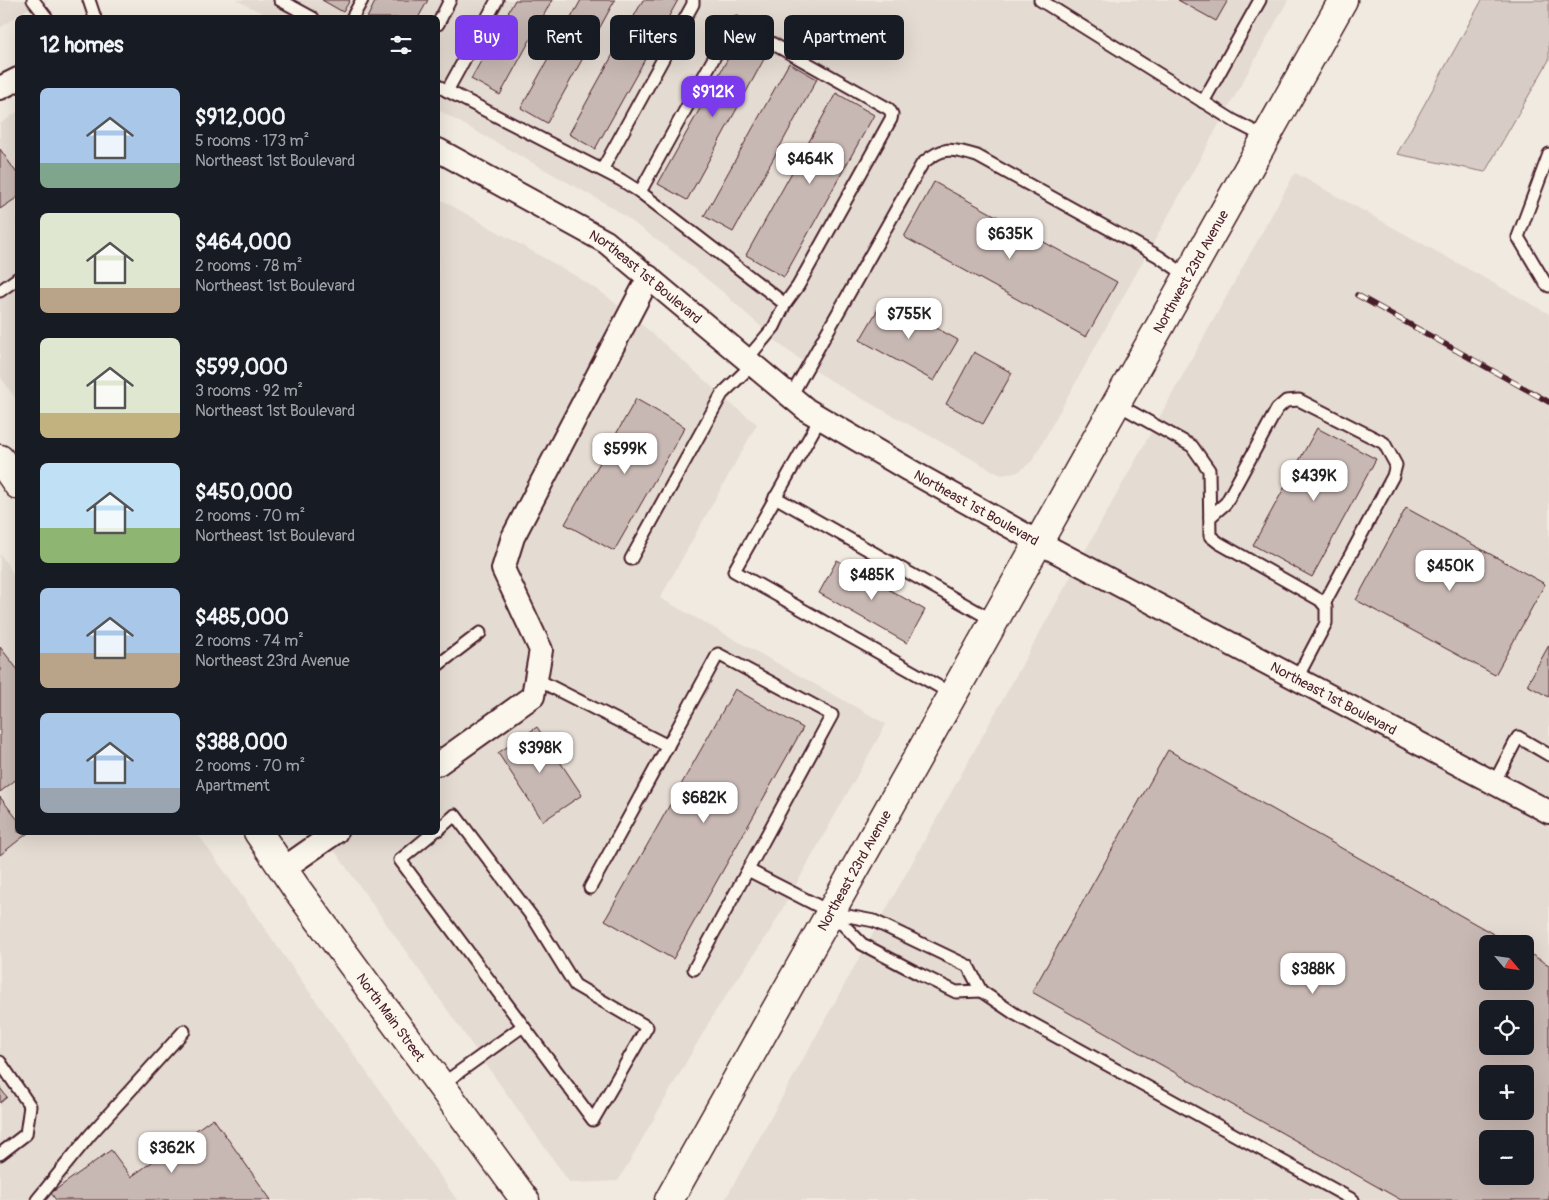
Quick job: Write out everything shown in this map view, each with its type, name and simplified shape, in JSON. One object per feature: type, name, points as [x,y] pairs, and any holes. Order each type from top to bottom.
[{"type":"main road","name":"Northwest 23rd Avenue","points":[[1040,543],[1187,276],[1344,0]]},
{"type":"main road","points":[[0,459],[15,480]]},
{"type":"main road","name":"Northeast 23rd Avenue","points":[[669,1200],[832,913],[952,694],[1040,543]]},
{"type":"main road","name":"North Main Street","points":[[260,835],[282,869],[525,1200]]},
{"type":"street","points":[[0,88],[15,80]]},
{"type":"street","name":"Northeast 1st Boulevard","points":[[440,151],[606,242],[808,410],[821,418],[909,470],[1040,543],[1549,812]]},
{"type":"street","points":[[440,763],[533,696],[541,650],[503,569],[513,538],[649,277]]},
{"type":"street","points":[[282,869],[332,835]]},
{"type":"lane","points":[[33,0],[45,15]]},
{"type":"lane","points":[[89,0],[94,15]]},
{"type":"lane","points":[[280,0],[298,4],[310,15]]},
{"type":"lane","points":[[354,15],[362,0]]},
{"type":"lane","points":[[440,20],[450,0]]},
{"type":"lane","points":[[497,0],[442,89],[602,170],[640,192],[785,304]]},
{"type":"lane","points":[[602,170],[693,4],[693,0]]},
{"type":"lane","points":[[1040,0],[1203,102],[1266,137]]},
{"type":"lane","points":[[1203,102],[1260,0]]},
{"type":"lane","points":[[631,559],[722,394],[750,361],[774,327],[785,304],[798,286],[891,119],[892,114],[890,110],[736,23],[732,25],[640,192]]},
{"type":"lane","points":[[791,396],[922,164],[932,154],[942,150],[959,150],[977,156],[1158,256],[1187,276]]},
{"type":"lane","points":[[1549,154],[1518,236],[1549,286]]},
{"type":"lane","points":[[0,291],[15,280]]},
{"type":"lane","points":[[1210,517],[1226,503],[1277,409],[1286,401],[1299,400],[1384,443],[1396,465],[1393,476],[1324,604]]},
{"type":"lane","points":[[1117,404],[1192,446],[1201,457],[1209,470],[1210,536],[1219,543],[1320,600],[1326,607],[1326,623],[1297,678]]},
{"type":"lane","points":[[821,418],[734,571],[952,694]]},
{"type":"lane","points":[[776,498],[994,621]]},
{"type":"lane","points":[[440,662],[480,632]]},
{"type":"lane","points":[[590,888],[718,654],[832,715],[694,969]]},
{"type":"lane","points":[[536,679],[668,746]]},
{"type":"lane","points":[[1494,783],[1518,737],[1549,755]]},
{"type":"lane","points":[[430,835],[400,860],[593,1120],[647,1027],[575,985],[536,922],[455,815],[440,828]]},
{"type":"lane","points":[[748,870],[832,913],[874,921],[968,966],[981,991],[1015,1014],[1354,1200]]},
{"type":"lane","points":[[832,913],[862,944],[919,974],[956,992],[981,991]]},
{"type":"lane","points":[[441,1085],[523,1026]]},
{"type":"lane","points":[[37,1200],[90,1134],[184,1030]]},
{"type":"lane","points":[[0,1062],[30,1106],[26,1134],[0,1154]]},
{"type":"shaded area","points":[[0,0],[49,0],[15,15],[15,17],[0,28]]},
{"type":"shaded area","points":[[236,0],[1288,0],[1032,461],[1018,472],[1001,475],[819,373],[783,347],[724,293],[675,253],[612,207],[440,111],[440,15],[267,15]]},
{"type":"shaded area","points":[[1482,0],[1549,0],[1549,60],[1485,172],[1397,154]]},
{"type":"shaded area","points":[[15,113],[15,398],[0,376],[0,124]]},
{"type":"shaded area","points":[[1295,173],[1549,314],[1549,1200],[725,1200]]},
{"type":"shaded area","points":[[440,199],[574,275],[605,295],[646,328],[731,404],[757,424],[660,598],[886,724],[770,931],[715,1012],[618,1181],[570,1183],[323,835],[440,835]]},
{"type":"shaded area","points":[[0,554],[15,576],[15,835],[198,835],[457,1200],[0,1200]]},
{"type":"building","points":[[322,0],[350,0],[343,12]]},
{"type":"building","points":[[376,0],[428,0],[420,15],[368,15]]},
{"type":"building","points":[[515,0],[552,0],[544,15],[528,15],[528,44],[500,95],[471,79],[482,60],[518,60],[518,15],[507,15]]},
{"type":"building","points":[[581,0],[615,0],[600,27],[600,15],[573,15]]},
{"type":"building","points":[[643,0],[678,0],[670,15],[635,15]]},
{"type":"building","points":[[1178,0],[1228,0],[1216,21]]},
{"type":"building","points":[[548,60],[582,60],[547,123],[521,108]]},
{"type":"building","points":[[610,60],[645,60],[595,149],[569,134]]},
{"type":"building","points":[[727,60],[764,60],[687,200],[658,184]]},
{"type":"building","points":[[789,63],[817,79],[733,232],[704,216]]},
{"type":"building","points":[[836,93],[874,115],[784,277],[746,255]]},
{"type":"building","points":[[0,149],[15,171],[15,199],[0,209]]},
{"type":"building","points":[[934,182],[1117,282],[1086,337],[904,237]]},
{"type":"building","points":[[884,299],[958,340],[934,381],[860,340]]},
{"type":"building","points":[[974,352],[1012,373],[983,424],[946,404]]},
{"type":"building","points":[[636,399],[685,427],[614,551],[565,524]]},
{"type":"building","points":[[1317,428],[1376,459],[1312,577],[1253,545]]},
{"type":"building","points":[[1406,508],[1545,584],[1495,675],[1356,600]]},
{"type":"building","points":[[837,560],[925,610],[907,643],[819,593]]},
{"type":"building","points":[[1549,645],[1549,697],[1527,685]]},
{"type":"building","points":[[0,647],[15,666],[15,780],[0,792]]},
{"type":"building","points":[[735,689],[803,728],[673,959],[605,920]]},
{"type":"building","points":[[537,727],[582,795],[543,821],[498,753]]},
{"type":"building","points":[[1168,750],[1495,935],[1479,935],[1479,990],[1534,990],[1534,956],[1549,965],[1549,1200],[1401,1200],[1032,992]]},
{"type":"building","points":[[0,797],[15,816],[15,835],[25,835],[0,855]]},
{"type":"building","points":[[0,1088],[7,1097],[0,1103]]},
{"type":"building","points":[[213,1118],[271,1200],[56,1200],[51,1193],[111,1150],[131,1177]]},
{"type":"railway","points":[[1357,295],[1549,402]]}]
